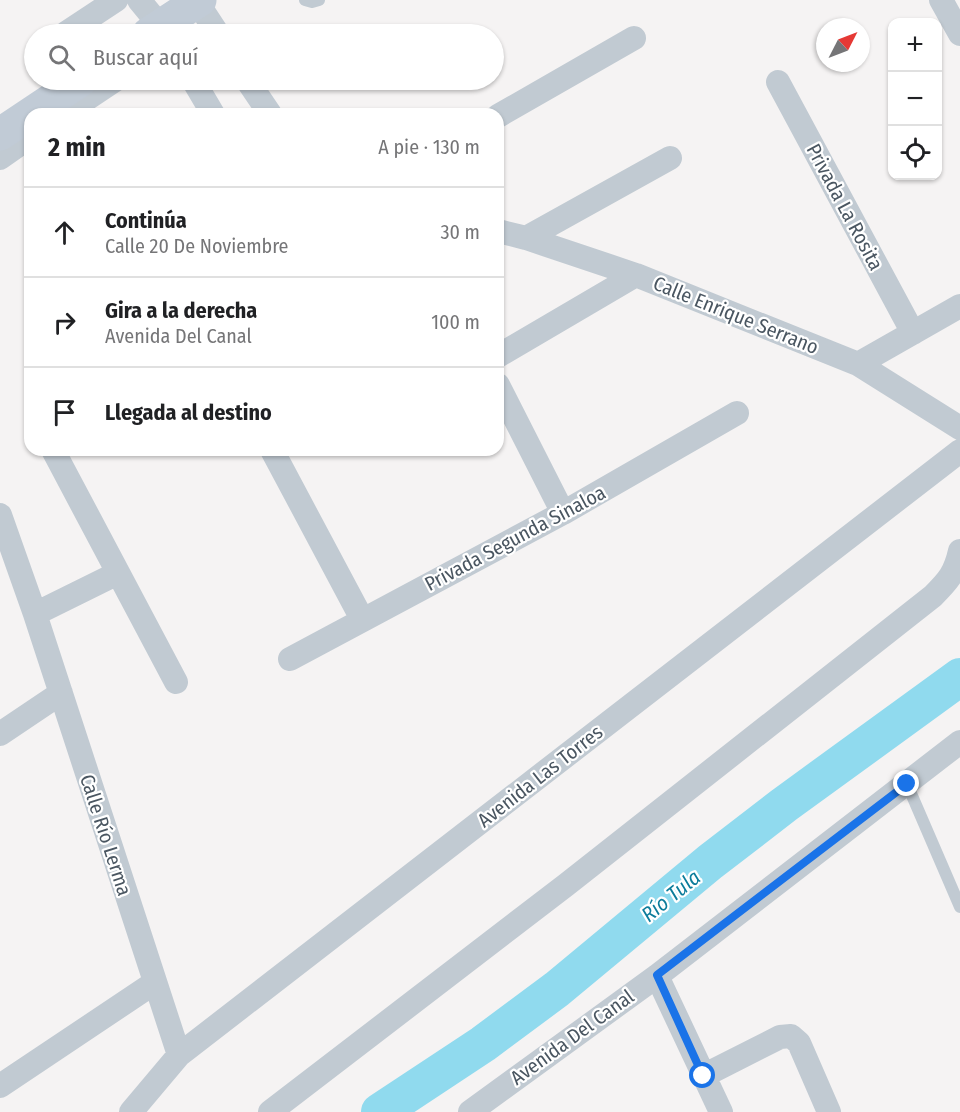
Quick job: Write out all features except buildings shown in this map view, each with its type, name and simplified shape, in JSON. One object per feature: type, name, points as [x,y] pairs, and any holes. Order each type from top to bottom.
[{"type":"street","points":[[80,24],[116,0]]},
{"type":"street","points":[[139,0],[154,24]]},
{"type":"street","points":[[941,0],[960,34]]},
{"type":"street","points":[[169,24],[199,1],[212,24]]},
{"type":"street","points":[[504,113],[634,38]]},
{"type":"street","name":"Privada La Rosita","points":[[778,82],[913,333]]},
{"type":"street","points":[[39,108],[66,90]]},
{"type":"street","points":[[73,108],[100,90]]},
{"type":"street","points":[[199,90],[209,108]]},
{"type":"street","points":[[254,90],[266,108]]},
{"type":"street","points":[[0,158],[11,127],[24,118]]},
{"type":"street","points":[[526,238],[670,158]]},
{"type":"street","name":"Calle Enrique Serrano","points":[[504,232],[636,275],[858,364],[960,428]]},
{"type":"street","points":[[504,352],[636,275]]},
{"type":"street","points":[[858,364],[960,306]]},
{"type":"street","points":[[504,397],[563,513]]},
{"type":"street","name":"Privada Segunda Sinaloa","points":[[290,658],[563,513],[737,413]]},
{"type":"street","name":"Avenida Las Torres","points":[[131,1112],[179,1055],[960,451]]},
{"type":"street","points":[[56,456],[176,682]]},
{"type":"street","points":[[275,456],[363,619]]},
{"type":"street","points":[[0,515],[7,558],[35,614],[118,573]]},
{"type":"street","points":[[270,1112],[566,885],[933,596],[947,583],[958,563]]},
{"type":"street","name":"Calle Río Lerma","points":[[35,614],[179,1055]]},
{"type":"street","points":[[0,734],[60,693]]},
{"type":"street","name":"Avenida Del Canal","points":[[470,1112],[657,975],[960,742]]},
{"type":"street","points":[[657,975],[721,1112]]},
{"type":"street","points":[[0,1086],[154,983]]},
{"type":"street","points":[[703,1076],[780,1037],[791,1036],[799,1043],[829,1112]]},
{"type":"lane","points":[[305,0],[312,2],[319,0]]},
{"type":"lane","points":[[907,784],[960,907]]},
{"type":"waterway","name":"Río Tula","points":[[380,1112],[483,1044],[557,989],[710,862],[784,805],[960,677]]},
{"type":"route","points":[[703,1076],[657,975],[907,784]]}]
